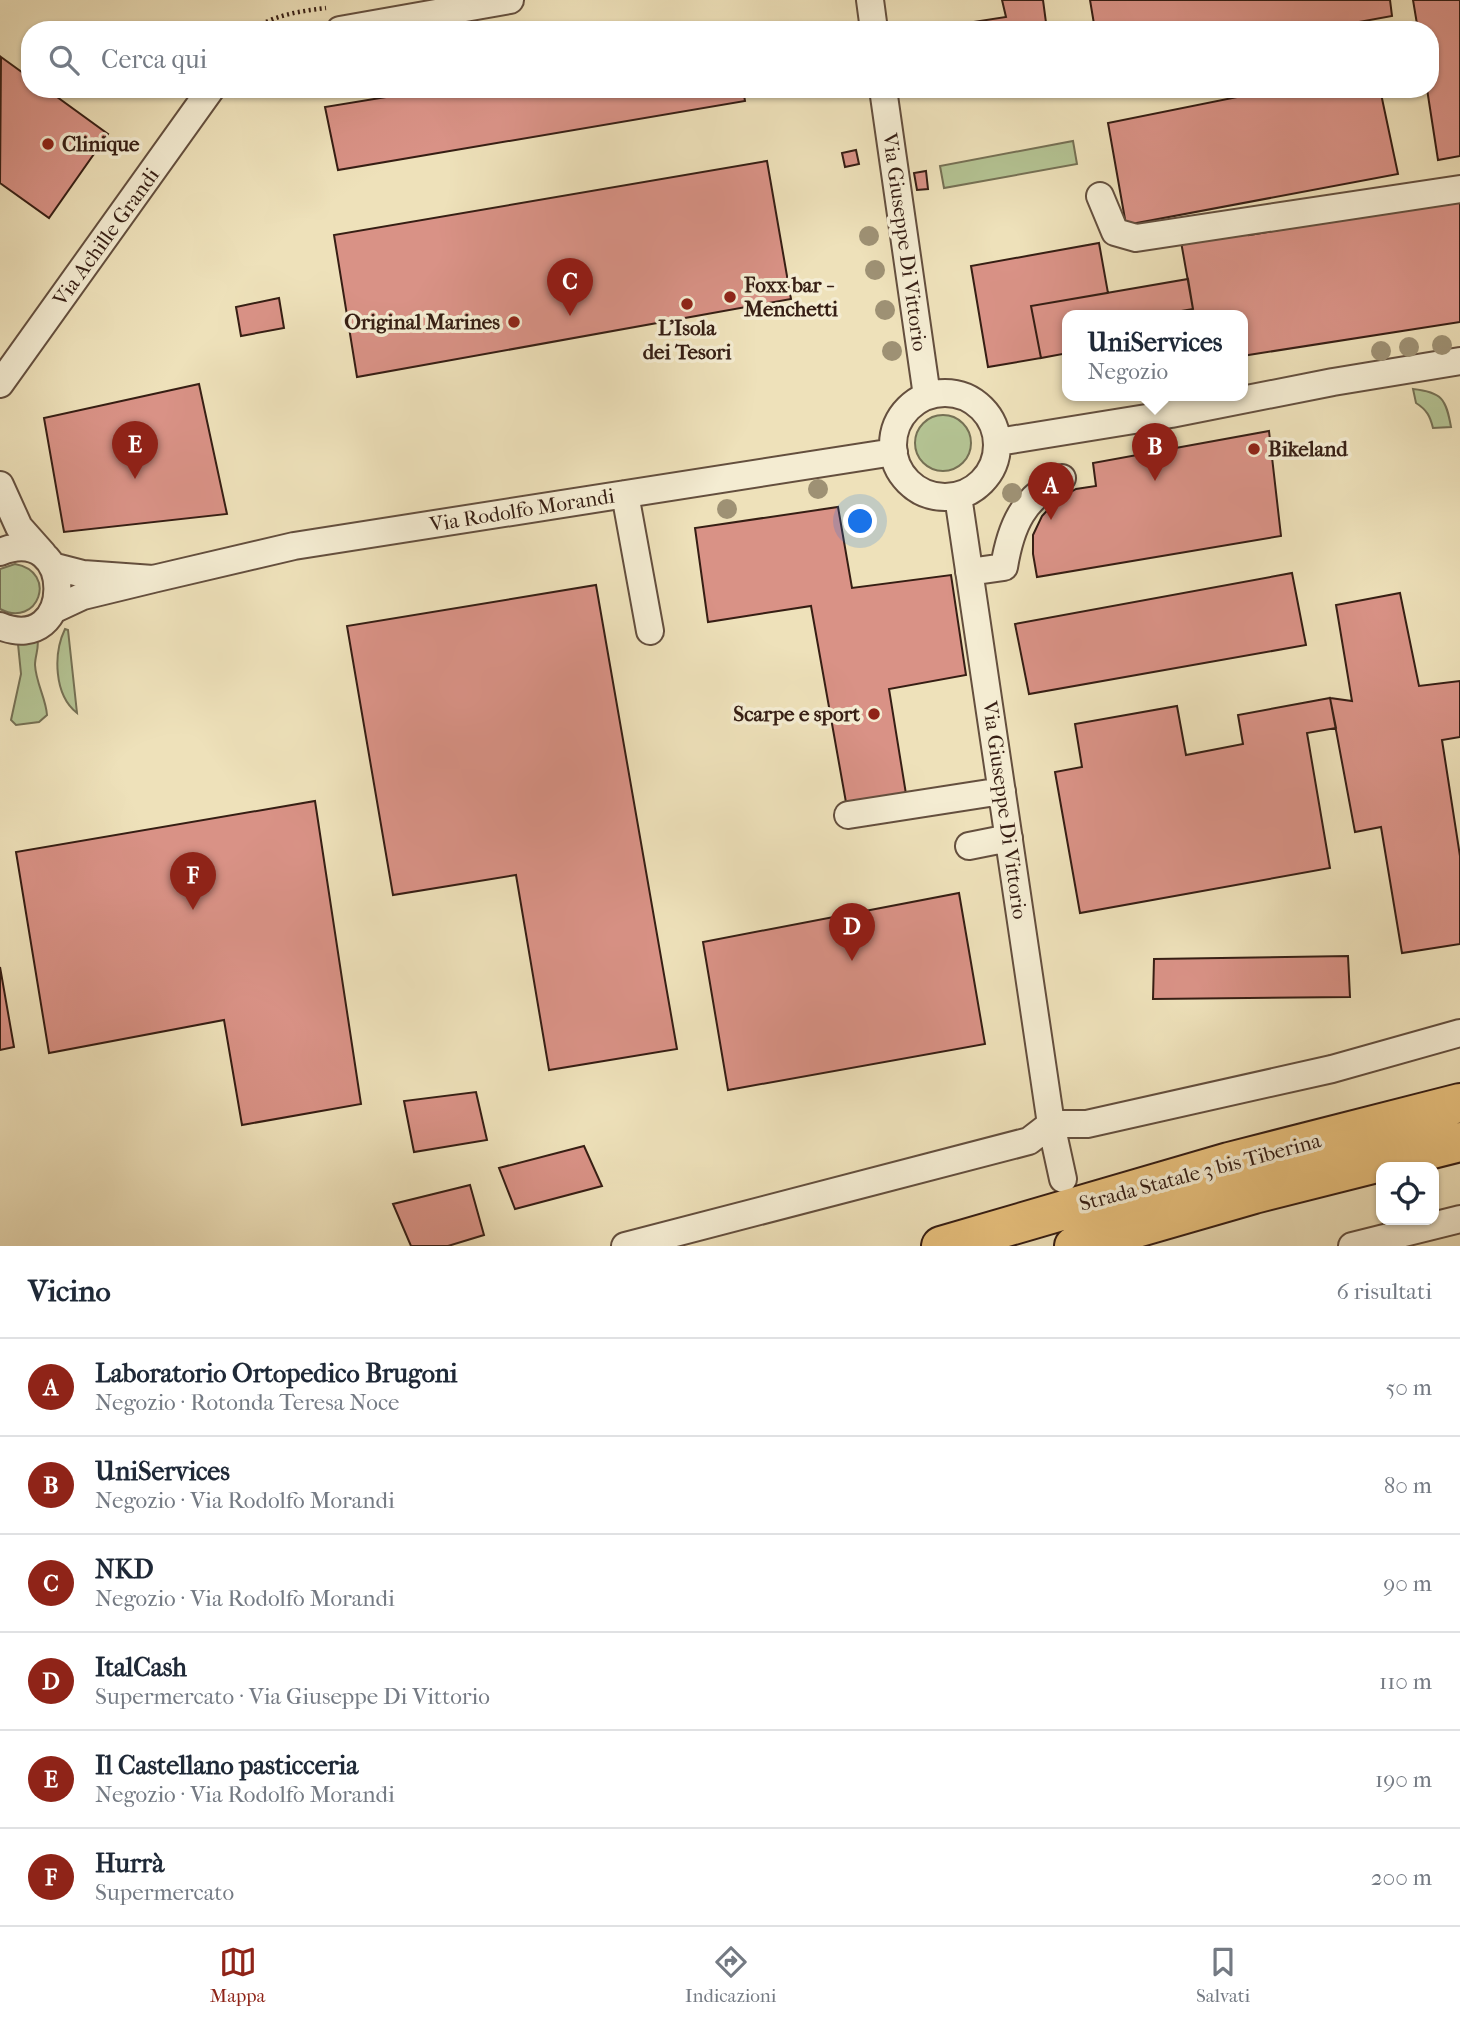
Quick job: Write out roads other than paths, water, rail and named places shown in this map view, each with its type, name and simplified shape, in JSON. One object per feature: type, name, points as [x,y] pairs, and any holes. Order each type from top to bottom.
[{"type":"highway","name":"Strada Statale 3 bis Tiberina","points":[[941,1246],[1228,1162],[1460,1104]]},
{"type":"highway","name":"Strada Statale 3 bis Tiberina","points":[[1074,1246],[1254,1194],[1460,1142]]},
{"type":"highway","points":[[1415,1154],[1460,1149]]},
{"type":"street","points":[[335,18],[510,0]]},
{"type":"street","points":[[870,0],[873,21]]},
{"type":"street","name":"Via Achille Grandi","points":[[0,384],[205,98]]},
{"type":"street","name":"Via Giuseppe Di Vittorio","points":[[884,98],[927,396]]},
{"type":"street","points":[[1100,196],[1115,232],[1136,238],[1460,189]]},
{"type":"street","points":[[1248,399],[1460,361]]},
{"type":"street","points":[[944,392],[960,394],[987,413],[995,428],[998,442],[996,458],[981,484],[958,496],[923,493],[909,483],[899,469],[894,452],[896,428],[903,414],[914,403],[927,396],[944,392]]},
{"type":"street","points":[[998,442],[1237,401]]},
{"type":"street","name":"Via Rodolfo Morandi","points":[[0,626],[13,630],[33,627],[43,622],[53,610],[83,596],[294,546],[894,452]]},
{"type":"street","points":[[969,572],[1004,567],[1017,520],[1029,501],[1043,488],[1062,478]]},
{"type":"street","points":[[0,485],[19,527],[49,562],[59,585],[59,596],[53,610]]},
{"type":"street","points":[[625,494],[650,631]]},
{"type":"street","name":"Via Giuseppe Di Vittorio","points":[[958,496],[1051,1124],[1063,1178]]},
{"type":"street","name":"Via Rodolfo Morandi","points":[[0,552],[20,547],[38,553],[49,562],[83,574],[153,579]]},
{"type":"street","points":[[848,815],[1002,791]]},
{"type":"street","points":[[969,846],[1009,838]]},
{"type":"street","points":[[625,1246],[1029,1141],[1051,1124],[1087,1124],[1332,1069],[1460,1033]]},
{"type":"street","points":[[1352,1246],[1460,1219]]},
{"type":"place","name":"Clinique","points":[[48,144]]},
{"type":"place","name":"Foxx bar - Menchetti","points":[[730,297]]},
{"type":"place","name":"L'Isola dei Tesori","points":[[687,304]]},
{"type":"place","name":"NKD","points":[[570,316]]},
{"type":"place","name":"Original Marines","points":[[514,322]]},
{"type":"place","name":"Bikeland","points":[[1254,449]]},
{"type":"place","name":"Il Castellano pasticceria","points":[[135,479]]},
{"type":"place","name":"UniServices","points":[[1155,481]]},
{"type":"place","name":"Laboratorio Ortopedico Brugoni","points":[[1051,520]]},
{"type":"place","name":"Scarpe e sport","points":[[874,714]]},
{"type":"place","name":"Hurrà","points":[[193,910]]},
{"type":"place","name":"ItalCash","points":[[852,961]]}]
